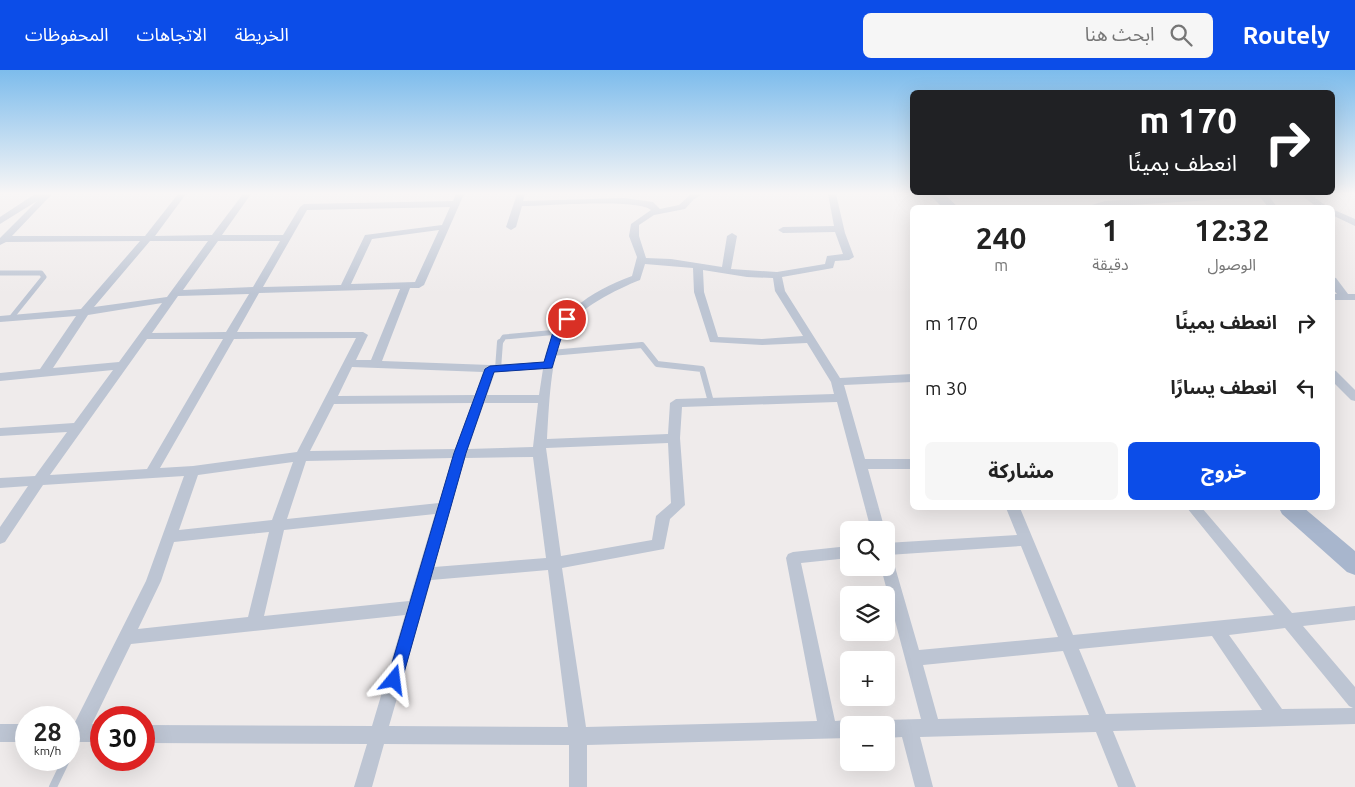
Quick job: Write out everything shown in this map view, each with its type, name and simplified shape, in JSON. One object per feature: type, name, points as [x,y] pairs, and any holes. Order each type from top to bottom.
[{"type":"main road","points":[[1292,510],[1355,565]]},
{"type":"street","points":[[2,241],[15,227]]},
{"type":"street","points":[[45,371],[84,312],[156,227]]},
{"type":"street","points":[[2,531],[224,227]]},
{"type":"street","points":[[151,473],[292,227]]},
{"type":"street","points":[[345,287],[368,237],[442,227]]},
{"type":"street","points":[[6,318],[84,312],[173,296],[256,290],[418,285],[446,227]]},
{"type":"street","points":[[578,787],[578,736],[539,448],[550,359],[558,332],[567,319],[610,288],[636,278],[642,257],[634,236],[635,227]]},
{"type":"street","points":[[640,261],[671,262],[726,271],[777,276],[830,266],[830,258],[849,257],[839,229],[783,230]]},
{"type":"street","points":[[726,271],[732,236]]},
{"type":"street","points":[[2,241],[286,238]]},
{"type":"street","points":[[698,267],[699,292],[714,340],[762,342],[811,339]]},
{"type":"street","points":[[777,276],[780,291],[837,382],[876,521]]},
{"type":"street","points":[[1335,283],[1350,297]]},
{"type":"street","points":[[375,364],[406,286]]},
{"type":"street","points":[[1335,297],[1350,297]]},
{"type":"street","points":[[144,336],[363,335],[301,456],[278,525],[254,624]]},
{"type":"street","points":[[348,364],[494,369],[550,359]]},
{"type":"street","points":[[0,376],[124,365]]},
{"type":"street","points":[[363,787],[460,453],[480,399],[494,369]]},
{"type":"street","points":[[1335,376],[1350,387],[1355,397]]},
{"type":"street","points":[[837,382],[910,378]]},
{"type":"street","points":[[1335,386],[1350,387]]},
{"type":"street","points":[[425,574],[554,563],[659,545],[663,516],[678,505],[674,438],[676,403],[842,398]]},
{"type":"street","points":[[330,400],[544,399]]},
{"type":"street","points":[[0,432],[78,427]]},
{"type":"street","points":[[0,483],[193,470],[301,456],[460,453],[674,438]]},
{"type":"street","points":[[860,464],[910,464]]},
{"type":"street","points":[[80,722],[126,637],[153,581],[193,470]]},
{"type":"street","points":[[169,537],[444,508]]},
{"type":"street","points":[[1014,510],[1127,787]]},
{"type":"street","points":[[1196,510],[1355,700]]},
{"type":"street","points":[[895,548],[1026,540]]},
{"type":"street","points":[[828,730],[793,558],[840,553]]},
{"type":"street","points":[[890,576],[932,728]]},
{"type":"street","points":[[126,637],[416,607]]},
{"type":"street","points":[[913,658],[1290,622],[1355,613]]},
{"type":"street","points":[[1216,629],[1278,718]]},
{"type":"street","points":[[895,729],[1355,716]]},
{"type":"street","points":[[909,728],[924,787]]},
{"type":"street","points":[[155,734],[578,736],[840,730]]},
{"type":"street","points":[[0,733],[15,733]]},
{"type":"lane","points":[[0,273],[33,272],[41,273],[44,276],[6,318]]},
{"type":"lane","points":[[494,369],[500,340],[504,337],[558,332]]},
{"type":"lane","points":[[550,359],[642,345],[657,364],[702,370],[711,402]]},
{"type":"lane","points":[[53,787],[61,771]]},
{"type":"route","points":[[394,680],[460,453],[490,369],[548,365],[558,332],[567,319]]}]
